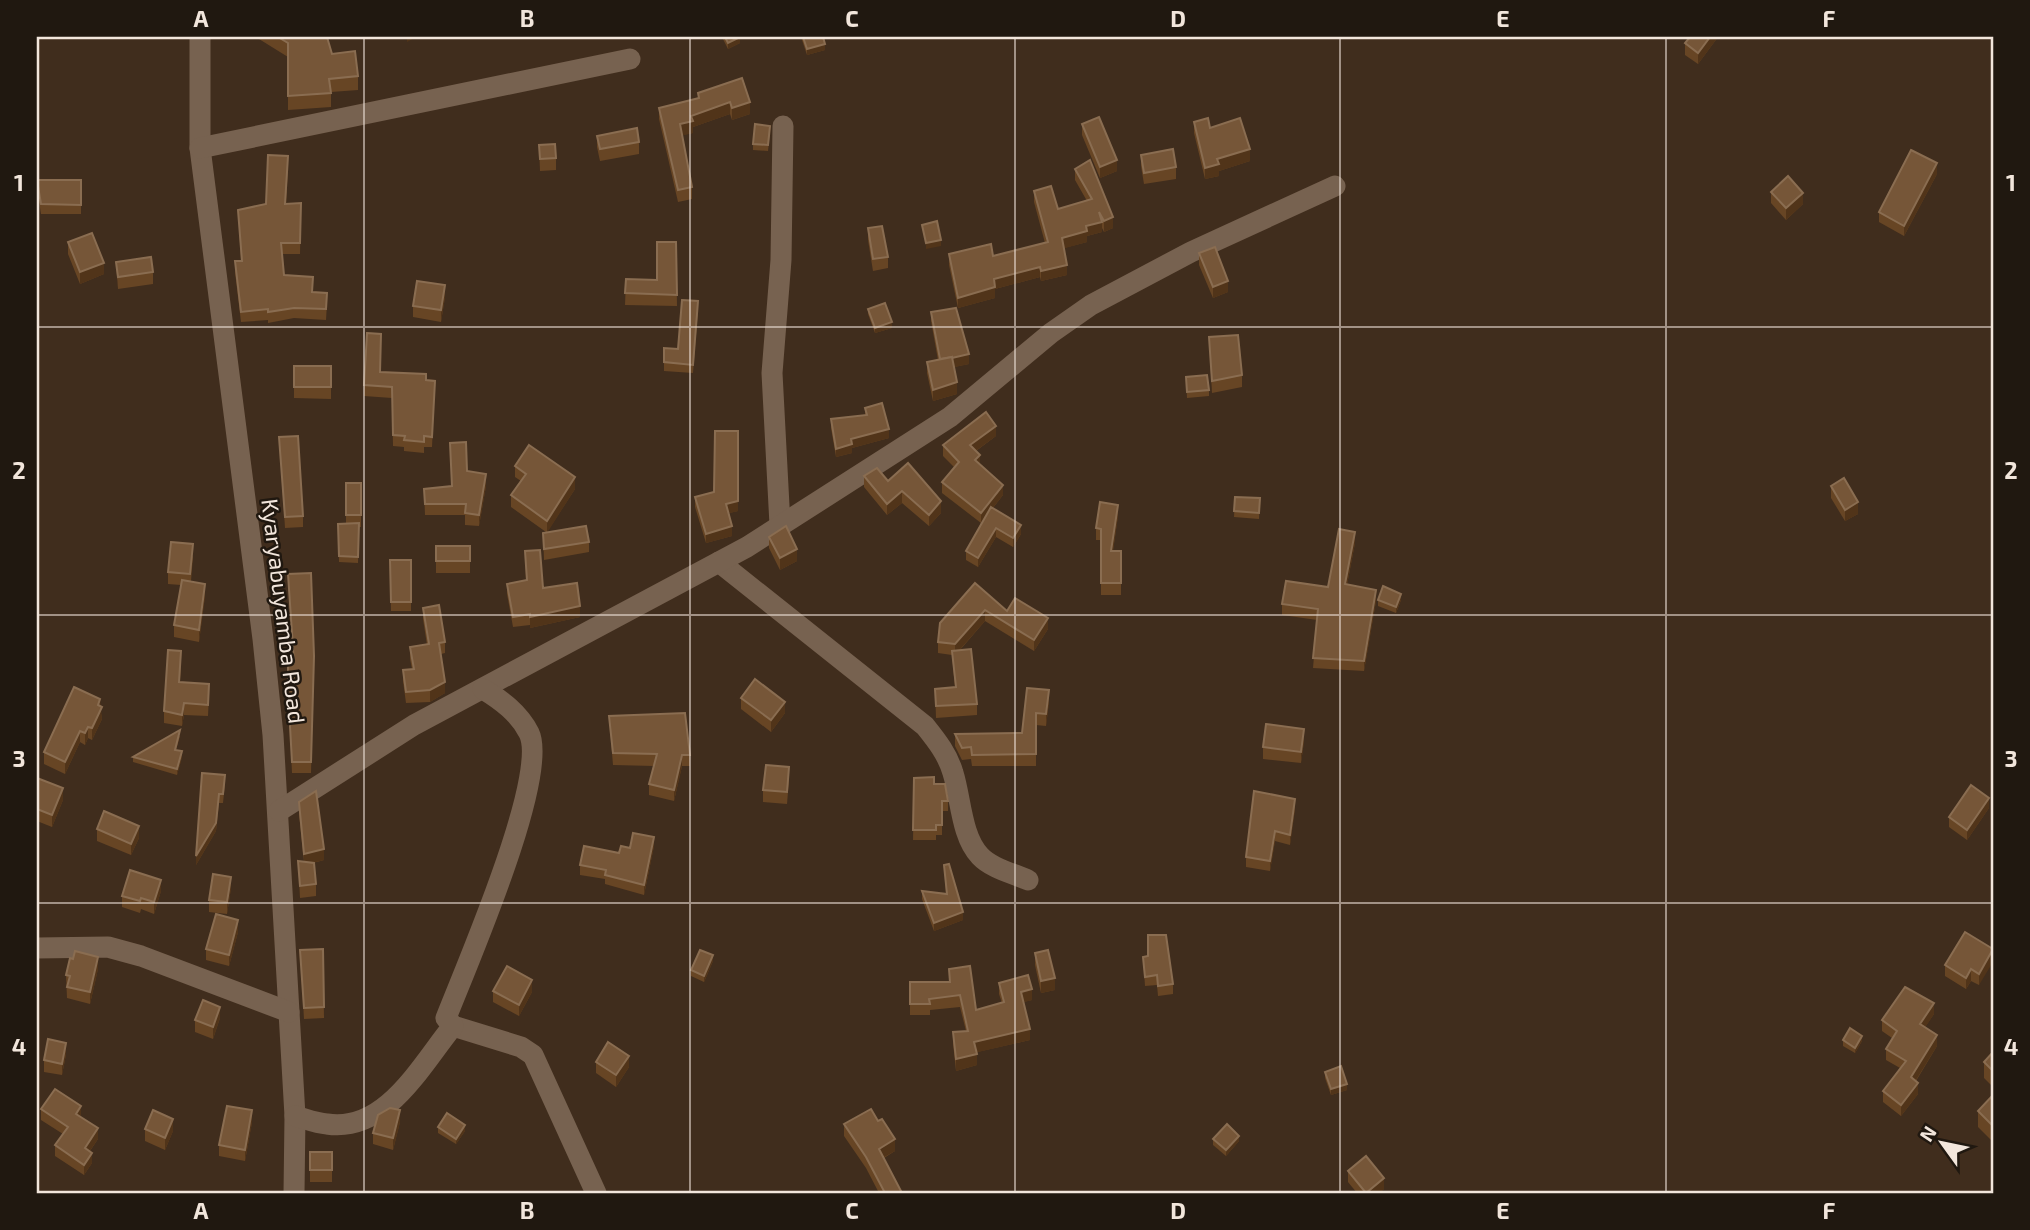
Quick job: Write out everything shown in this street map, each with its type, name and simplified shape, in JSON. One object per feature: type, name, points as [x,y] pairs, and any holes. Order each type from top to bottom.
[{"type":"street","name":"Kyaryabuyamba Road","points":[[200,37],[200,148],[264,639],[279,811],[296,1116],[294,1193]]},
{"type":"street","points":[[200,148],[631,59]]},
{"type":"street","points":[[780,525],[772,373],[781,260],[783,126]]},
{"type":"street","points":[[279,811],[414,725],[719,562],[780,525],[950,417],[1051,333],[1091,305],[1191,252],[1335,187]]},
{"type":"street","points":[[719,562],[925,726],[941,746],[952,770],[971,843],[980,856],[993,866],[1028,880]]},
{"type":"street","points":[[483,688],[508,705],[530,734],[531,773],[496,895],[446,1018],[453,1026],[521,1047],[533,1055],[596,1193]]},
{"type":"street","points":[[37,948],[108,947],[141,956],[289,1012]]},
{"type":"street","points":[[296,1116],[328,1125],[366,1120],[382,1111],[453,1026]]},
{"type":"building","points":[[278,37],[327,37],[332,54],[355,51],[358,76],[329,79],[331,93],[288,96],[288,43]]},
{"type":"building","points":[[725,37],[740,37],[728,43]]},
{"type":"building","points":[[803,37],[823,37],[825,44],[807,49]]},
{"type":"building","points":[[1690,37],[1710,37],[1698,53],[1685,43]]},
{"type":"building","points":[[742,78],[750,102],[732,108],[730,102],[691,116],[693,121],[680,124],[692,187],[678,190],[659,108],[699,98],[698,93]]},
{"type":"building","points":[[1099,117],[1117,160],[1100,167],[1082,124]]},
{"type":"building","points":[[1208,118],[1210,128],[1240,118],[1250,149],[1217,159],[1219,164],[1205,168],[1194,122]]},
{"type":"building","points":[[755,124],[770,126],[768,145],[753,144]]},
{"type":"building","points":[[637,128],[639,142],[600,149],[597,136]]},
{"type":"building","points":[[555,144],[556,158],[540,159],[539,145]]},
{"type":"building","points":[[1173,149],[1176,167],[1144,173],[1141,155]]},
{"type":"building","points":[[1911,150],[1937,163],[1904,226],[1879,212]]},
{"type":"building","points":[[268,155],[288,156],[285,204],[301,203],[300,243],[281,243],[284,275],[313,277],[312,292],[327,293],[326,309],[294,308],[241,312],[235,261],[242,261],[238,210],[266,204]]},
{"type":"building","points":[[1090,160],[1113,217],[1104,221],[1099,212],[1102,222],[1086,226],[1087,231],[1062,238],[1067,265],[1041,271],[1040,267],[994,279],[995,287],[958,298],[949,254],[991,244],[993,256],[1048,242],[1034,191],[1051,186],[1058,209],[1092,199],[1075,169]]},
{"type":"building","points":[[1788,176],[1803,193],[1786,208],[1771,192]]},
{"type":"building","points":[[37,180],[81,180],[81,205],[41,204]]},
{"type":"building","points":[[937,221],[941,240],[926,243],[922,225]]},
{"type":"building","points":[[882,226],[888,257],[873,259],[868,228]]},
{"type":"building","points":[[92,233],[104,263],[80,272],[68,242]]},
{"type":"building","points":[[657,242],[676,242],[677,295],[625,293],[626,279],[657,280]]},
{"type":"building","points":[[1215,247],[1228,281],[1213,287],[1199,253]]},
{"type":"building","points":[[151,257],[153,272],[118,277],[116,262]]},
{"type":"building","points":[[417,281],[445,285],[441,310],[413,306]]},
{"type":"building","points":[[682,300],[698,301],[693,365],[664,362],[664,348],[678,349]]},
{"type":"building","points":[[885,303],[892,322],[875,328],[868,309]]},
{"type":"building","points":[[956,308],[969,354],[940,359],[931,312]]},
{"type":"building","points":[[367,333],[381,334],[380,372],[426,374],[426,380],[435,381],[432,437],[424,436],[424,442],[404,440],[405,436],[393,435],[392,387],[364,385]]},
{"type":"building","points":[[1238,335],[1242,375],[1212,381],[1209,337]]},
{"type":"building","points":[[952,357],[957,382],[933,390],[927,362]]},
{"type":"building","points":[[294,366],[331,366],[331,387],[294,387]]},
{"type":"building","points":[[1207,375],[1209,390],[1187,392],[1186,377]]},
{"type":"building","points":[[882,403],[889,429],[851,439],[852,444],[836,449],[831,419],[867,415],[865,408]]},
{"type":"building","points":[[986,412],[996,426],[970,445],[980,455],[975,460],[1003,485],[981,513],[942,482],[959,462],[943,445]]},
{"type":"building","points":[[715,431],[738,431],[738,501],[726,504],[732,526],[706,534],[695,497],[714,492]]},
{"type":"building","points":[[298,436],[303,516],[285,517],[279,437]]},
{"type":"building","points":[[466,442],[467,471],[486,474],[479,515],[465,513],[466,504],[425,504],[424,489],[452,486],[450,443]]},
{"type":"building","points":[[529,445],[575,477],[547,521],[511,495],[526,474],[515,466]]},
{"type":"building","points":[[908,463],[941,501],[929,515],[902,491],[887,504],[864,476],[877,468],[888,481]]},
{"type":"building","points":[[1844,478],[1858,502],[1845,510],[1831,486]]},
{"type":"building","points":[[346,483],[361,483],[361,515],[346,515]]},
{"type":"building","points":[[1235,497],[1260,498],[1259,513],[1234,511]]},
{"type":"building","points":[[1100,502],[1118,505],[1111,551],[1121,551],[1121,583],[1101,583],[1101,529],[1096,528]]},
{"type":"building","points":[[991,507],[1021,525],[1013,538],[996,528],[978,558],[966,551]]},
{"type":"building","points":[[359,523],[358,557],[339,556],[338,524]]},
{"type":"building","points":[[586,526],[589,542],[544,549],[543,533]]},
{"type":"building","points":[[786,526],[797,549],[780,558],[769,537]]},
{"type":"building","points":[[1339,529],[1355,532],[1345,584],[1376,590],[1364,661],[1313,658],[1318,609],[1282,604],[1286,581],[1328,587]]},
{"type":"building","points":[[171,542],[193,544],[190,574],[168,572]]},
{"type":"building","points":[[436,546],[470,546],[470,561],[436,561]]},
{"type":"building","points":[[540,550],[543,588],[577,583],[580,606],[530,617],[530,614],[513,617],[507,584],[527,580],[525,551]]},
{"type":"building","points":[[390,560],[411,560],[411,602],[391,602]]},
{"type":"building","points":[[311,573],[314,656],[311,762],[292,762],[288,663],[294,663],[288,574]]},
{"type":"building","points":[[182,580],[205,584],[199,630],[174,625]]},
{"type":"building","points":[[975,583],[1007,611],[1015,598],[1048,618],[1034,640],[985,610],[955,644],[938,642],[940,623]]},
{"type":"building","points":[[1383,586],[1401,594],[1396,607],[1378,600]]},
{"type":"building","points":[[439,605],[445,642],[439,643],[445,682],[430,690],[406,692],[403,670],[414,669],[410,647],[429,644],[423,608]]},
{"type":"building","points":[[971,649],[977,704],[936,706],[935,689],[956,687],[952,651]]},
{"type":"building","points":[[168,650],[181,651],[179,682],[209,684],[208,705],[184,703],[182,715],[164,711]]},
{"type":"building","points":[[755,679],[785,702],[771,720],[741,698]]},
{"type":"building","points":[[74,687],[100,699],[98,705],[102,707],[92,728],[88,727],[85,733],[80,731],[65,762],[44,752]]},
{"type":"building","points":[[1027,688],[1049,690],[1046,714],[1036,713],[1036,754],[972,755],[971,747],[962,748],[955,734],[1022,733]]},
{"type":"building","points":[[685,713],[690,755],[682,755],[674,790],[649,784],[657,754],[613,753],[609,716]]},
{"type":"building","points":[[1266,724],[1304,729],[1301,752],[1263,747]]},
{"type":"building","points":[[180,730],[175,750],[182,751],[177,769],[133,757]]},
{"type":"building","points":[[766,765],[789,767],[787,792],[763,790]]},
{"type":"building","points":[[202,773],[225,775],[223,794],[219,794],[216,823],[196,856]]},
{"type":"building","points":[[934,777],[934,784],[945,784],[948,801],[942,801],[942,825],[936,825],[936,830],[913,830],[914,778]]},
{"type":"building","points":[[37,778],[63,788],[52,815],[37,809]]},
{"type":"building","points":[[1971,785],[1989,798],[1967,830],[1949,817]]},
{"type":"building","points":[[316,791],[324,849],[304,854],[299,802]]},
{"type":"building","points":[[1254,791],[1295,799],[1290,835],[1275,831],[1270,861],[1246,857]]},
{"type":"building","points":[[104,811],[139,826],[131,844],[97,829]]},
{"type":"building","points":[[633,833],[654,837],[644,885],[605,875],[606,870],[580,865],[584,846],[619,853],[621,846],[630,848]]},
{"type":"building","points":[[298,861],[314,863],[316,884],[300,886]]},
{"type":"building","points":[[949,864],[963,912],[934,923],[922,891],[947,894],[944,865]]},
{"type":"building","points":[[130,870],[161,880],[154,902],[122,896]]},
{"type":"building","points":[[213,874],[231,877],[227,902],[209,900]]},
{"type":"building","points":[[216,914],[238,920],[229,955],[206,949]]},
{"type":"building","points":[[1965,932],[1993,949],[1979,974],[1971,969],[1966,978],[1945,965]]},
{"type":"building","points":[[1148,935],[1166,935],[1173,984],[1158,986],[1157,975],[1145,977],[1143,957],[1148,956]]},
{"type":"building","points":[[323,949],[324,1007],[304,1008],[300,950]]},
{"type":"building","points":[[700,950],[713,955],[704,976],[691,970]]},
{"type":"building","points":[[1048,950],[1055,978],[1041,981],[1035,953]]},
{"type":"building","points":[[75,951],[98,957],[90,992],[67,987],[70,976],[66,975],[70,958],[73,959]]},
{"type":"building","points":[[507,966],[532,980],[519,1005],[493,991]]},
{"type":"building","points":[[970,966],[976,1010],[1004,1002],[999,983],[1028,975],[1032,989],[1021,992],[1030,1029],[974,1042],[977,1054],[956,1059],[953,1032],[968,1031],[960,995],[929,999],[930,1004],[910,1004],[910,982],[950,982],[949,969]]},
{"type":"building","points":[[1905,987],[1934,1003],[1920,1024],[1937,1035],[1911,1077],[1918,1083],[1901,1105],[1883,1091],[1906,1061],[1886,1049],[1897,1031],[1882,1020]]},
{"type":"building","points":[[203,1000],[220,1007],[213,1027],[195,1020]]},
{"type":"building","points":[[1850,1028],[1862,1036],[1855,1048],[1843,1040]]},
{"type":"building","points":[[48,1039],[66,1043],[62,1064],[44,1060]]},
{"type":"building","points":[[608,1042],[629,1056],[616,1075],[596,1062]]},
{"type":"building","points":[[1993,1052],[1993,1071],[1984,1062]]},
{"type":"building","points":[[1341,1066],[1347,1084],[1331,1089],[1325,1072]]},
{"type":"building","points":[[55,1089],[81,1106],[76,1114],[98,1128],[85,1148],[92,1153],[84,1165],[55,1145],[68,1127],[41,1109]]},
{"type":"building","points":[[1993,1095],[1993,1126],[1978,1111]]},
{"type":"building","points":[[227,1106],[252,1110],[245,1150],[219,1145]]},
{"type":"building","points":[[390,1108],[400,1110],[393,1138],[373,1133],[378,1115]]},
{"type":"building","points":[[871,1109],[878,1121],[882,1119],[895,1139],[879,1149],[902,1193],[885,1193],[844,1124]]},
{"type":"building","points":[[153,1110],[173,1119],[165,1138],[145,1129]]},
{"type":"building","points":[[447,1113],[465,1125],[456,1139],[438,1127]]},
{"type":"building","points":[[1227,1124],[1239,1136],[1226,1150],[1213,1139]]},
{"type":"building","points":[[310,1152],[332,1152],[332,1170],[310,1170]]},
{"type":"building","points":[[1366,1156],[1384,1178],[1366,1193],[1348,1171]]}]
